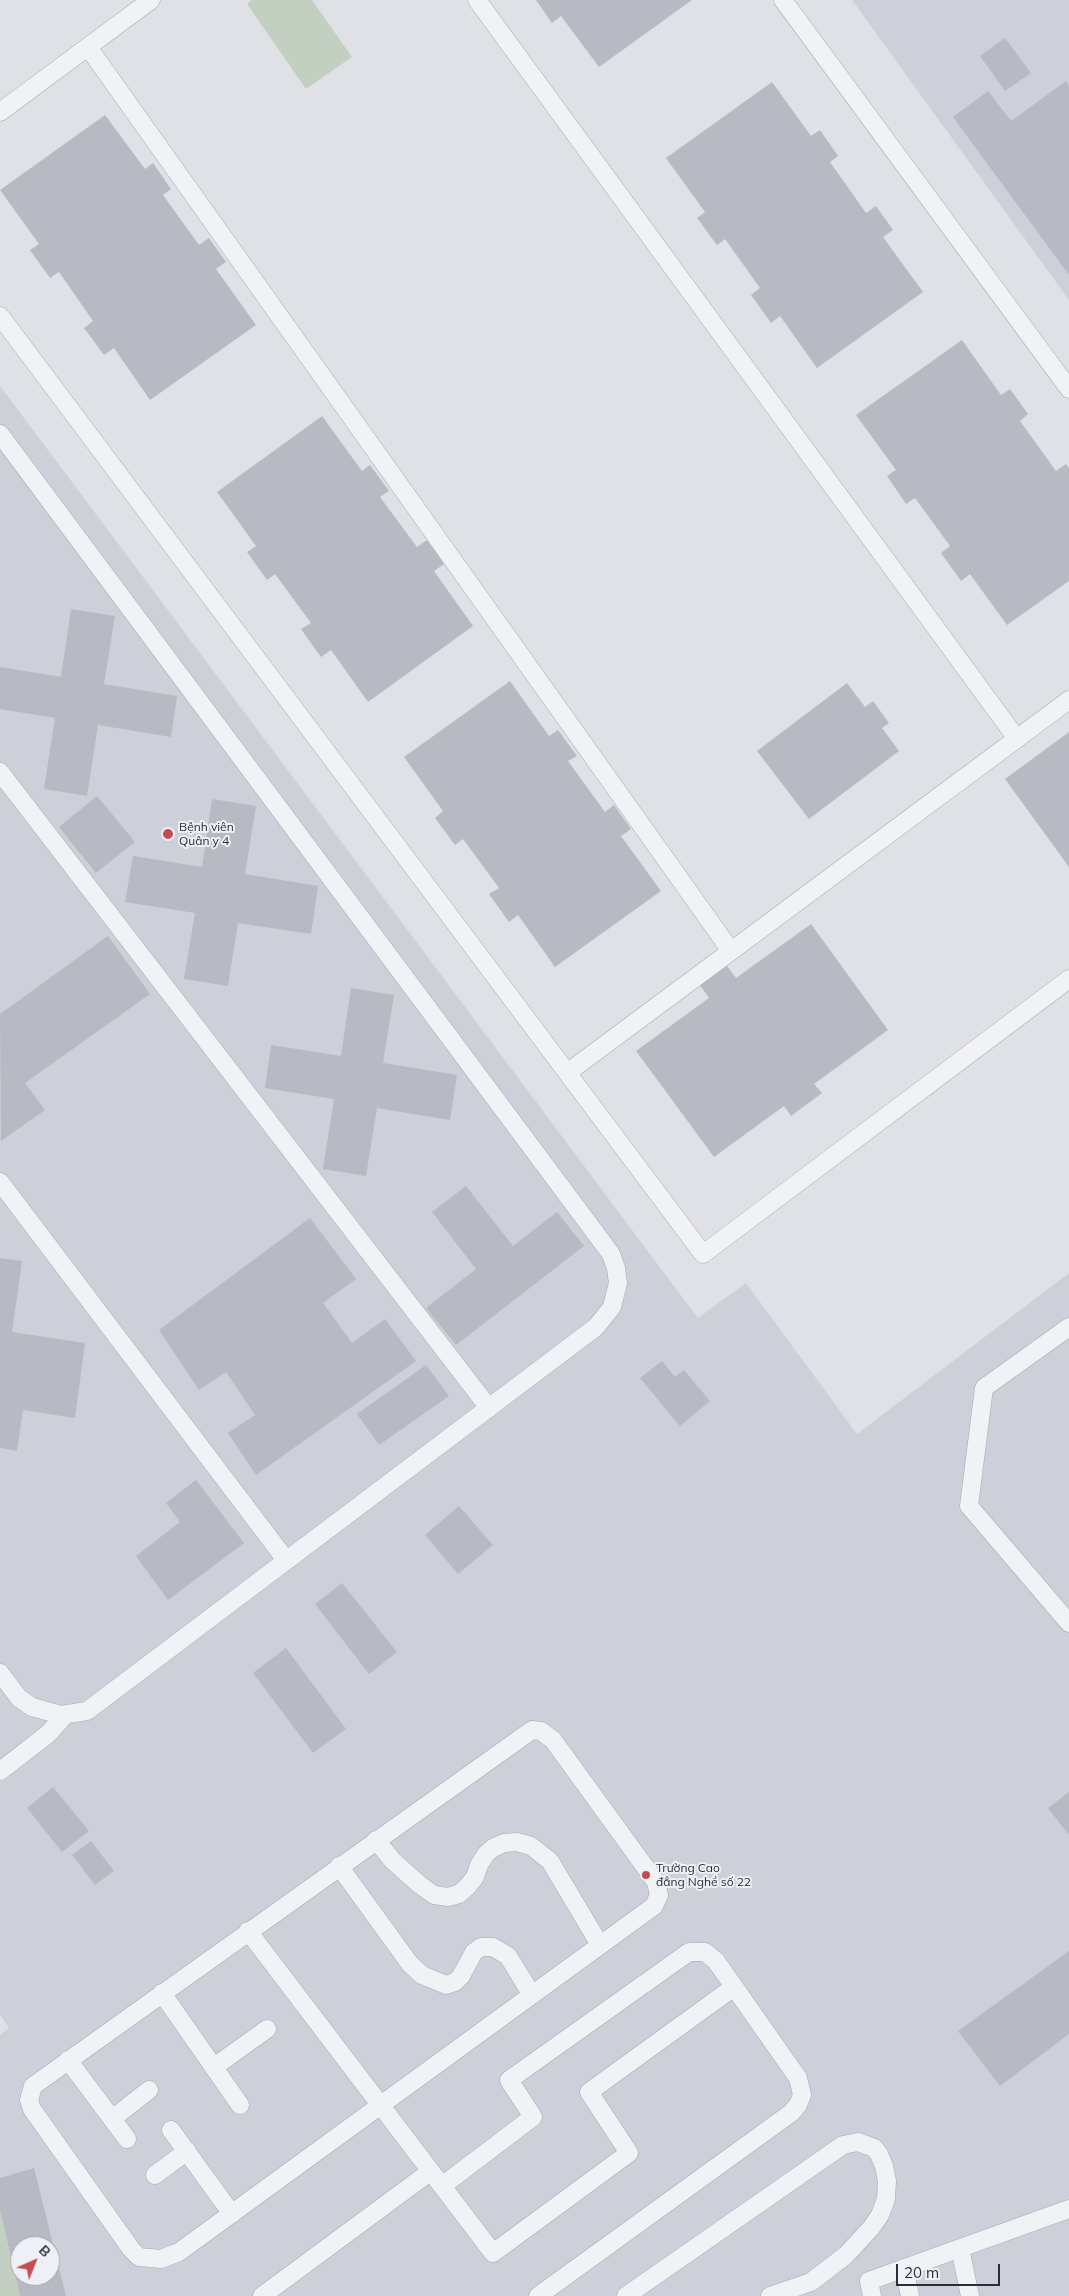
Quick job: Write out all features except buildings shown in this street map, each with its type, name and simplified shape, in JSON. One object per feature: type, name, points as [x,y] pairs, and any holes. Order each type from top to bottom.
[{"type":"lane","points":[[0,112],[150,0]]},
{"type":"lane","points":[[477,0],[1016,739]]},
{"type":"lane","points":[[783,0],[1069,389]]},
{"type":"lane","points":[[88,47],[731,951]]},
{"type":"lane","points":[[0,316],[702,1254],[1069,979]]},
{"type":"lane","points":[[0,434],[610,1254],[616,1268],[618,1282],[616,1296],[605,1318],[596,1327],[87,1711],[65,1715],[48,1713],[32,1708],[19,1698],[0,1673]]},
{"type":"lane","points":[[567,1073],[1069,700]]},
{"type":"lane","points":[[0,772],[488,1408]]},
{"type":"lane","points":[[0,1182],[286,1560]]},
{"type":"lane","points":[[1069,1327],[984,1388],[969,1506],[1069,1623]]},
{"type":"lane","points":[[0,1771],[48,1734],[65,1715]]},
{"type":"lane","points":[[532,1730],[547,1734],[658,1888],[657,1901],[654,1906],[600,1946],[170,2257],[150,2260],[139,2257],[131,2249],[38,2116],[29,2100],[33,2086],[339,1866],[532,1730]]},
{"type":"lane","points":[[376,1840],[393,1861],[420,1885],[434,1895],[448,1897],[459,1894],[468,1886],[475,1877],[479,1865],[493,1848],[504,1843],[517,1842],[531,1846],[550,1861],[600,1946]]},
{"type":"lane","points":[[339,1866],[410,1964],[422,1975],[446,1985],[455,1982],[461,1976],[474,1952],[481,1948],[493,1947],[508,1956],[532,1995]]},
{"type":"lane","points":[[248,1931],[493,2253],[629,2154],[589,2092],[734,1987]]},
{"type":"lane","points":[[442,2186],[533,2117],[509,2080],[683,1956],[698,1950],[711,1955],[798,2078],[802,2095],[798,2105],[791,2113],[538,2296]]},
{"type":"lane","points":[[162,1993],[240,2105]]},
{"type":"lane","points":[[214,2067],[267,2029]]},
{"type":"lane","points":[[68,2060],[127,2139]]},
{"type":"lane","points":[[112,2119],[149,2090]]},
{"type":"lane","points":[[171,2130],[232,2214]]},
{"type":"lane","points":[[626,2296],[843,2145],[858,2142],[874,2148],[884,2166],[887,2181],[886,2199],[880,2215],[871,2228],[846,2255],[811,2282],[770,2296]]},
{"type":"lane","points":[[155,2175],[187,2151]]},
{"type":"lane","points":[[262,2296],[431,2171]]},
{"type":"lane","points":[[870,2296],[869,2281],[1069,2209]]},
{"type":"lane","points":[[960,2248],[970,2296]]},
{"type":"lane","points":[[904,2268],[910,2296]]},
{"type":"shaded area","points":[[852,0],[1069,0],[1069,300]]},
{"type":"shaded area","points":[[0,386],[698,1318],[746,1283],[857,1434],[1069,1273],[1069,2296],[20,2296],[18,2286],[60,2286],[60,2236],[10,2236],[10,2253],[0,2210],[0,2035],[9,2028],[0,2015]]},
{"type":"green space","points":[[252,0],[312,0],[352,57],[306,89],[247,4]]},
{"type":"green space","points":[[0,2210],[10,2253],[10,2286],[18,2286],[20,2296],[0,2296]]},
{"type":"place","name":"Bệnh viên Quân y 4","points":[[168,834]]},
{"type":"place","name":"Trường Cao đẳng Nghề số 22","points":[[646,1875]]}]
